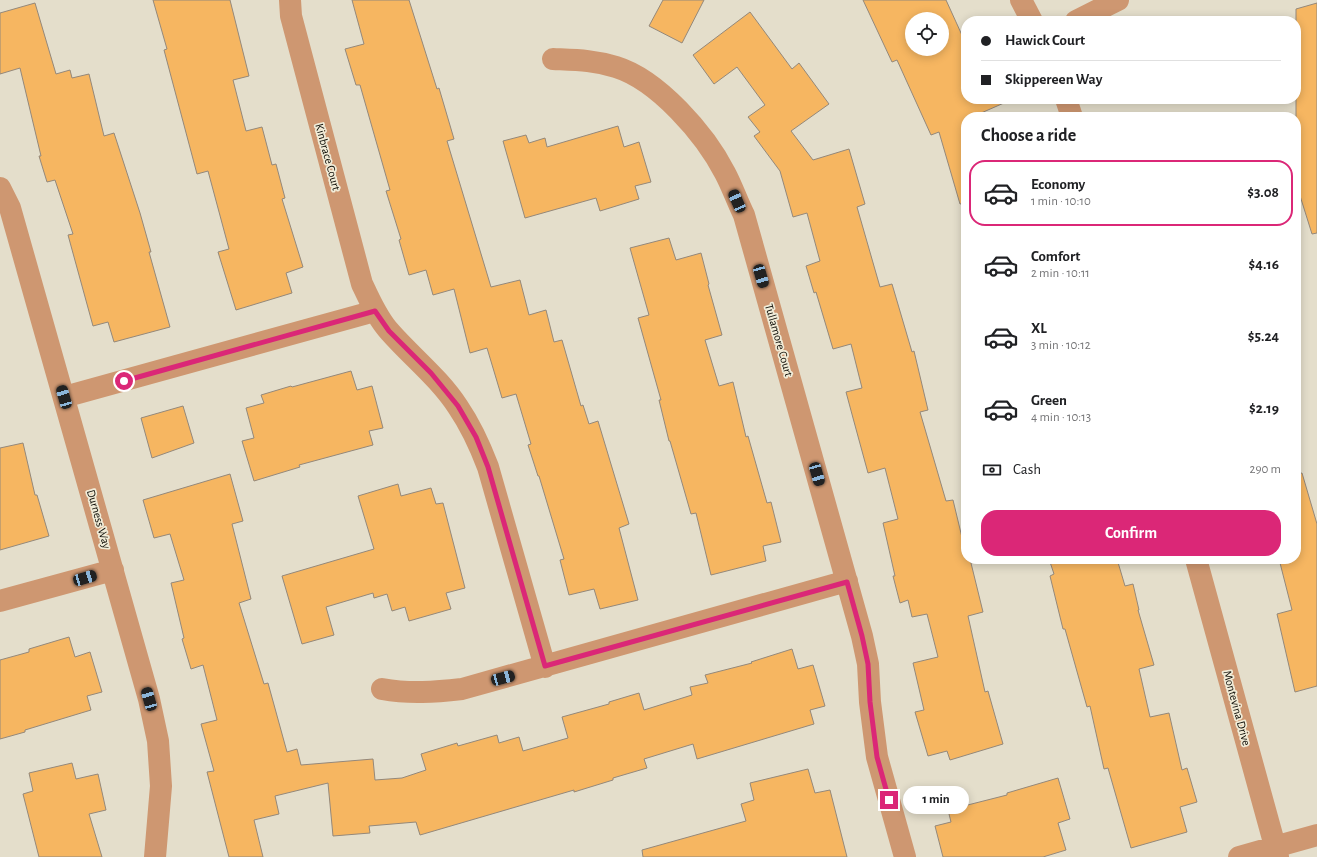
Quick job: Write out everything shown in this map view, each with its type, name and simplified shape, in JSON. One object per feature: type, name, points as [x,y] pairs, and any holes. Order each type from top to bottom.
[{"type":"street","name":"Kinbrace Court","points":[[290,0],[291,16],[362,284],[375,311],[389,331],[431,373],[458,406],[476,437],[488,467],[545,666]]},
{"type":"street","points":[[1021,0],[1029,16]]},
{"type":"street","points":[[1086,16],[1118,0]]},
{"type":"street","name":"Tullamore Court","points":[[553,59],[586,60],[617,67],[647,83],[672,103],[702,138],[725,172],[744,215],[862,636],[868,664],[870,702],[877,757],[905,857]]},
{"type":"street","name":"Durness Way","points":[[0,188],[10,208],[149,699],[158,741],[161,786],[156,857]]},
{"type":"street","points":[[64,397],[375,311]]},
{"type":"street","name":"Montevina Drive","points":[[1197,564],[1277,852]]},
{"type":"street","points":[[0,601],[113,570]]},
{"type":"street","points":[[382,689],[424,693],[462,689],[847,582]]},
{"type":"street","points":[[1239,857],[1277,852],[1317,835]]},
{"type":"building","points":[[153,0],[230,0],[249,76],[233,80],[246,131],[262,127],[272,165],[276,164],[285,198],[282,199],[303,267],[286,273],[292,293],[236,310],[218,252],[229,249],[208,171],[197,174],[164,50],[167,49]]},
{"type":"building","points":[[352,0],[409,0],[437,89],[439,88],[454,139],[447,141],[491,287],[520,280],[529,315],[546,310],[554,342],[562,340],[581,406],[583,405],[589,424],[598,421],[629,524],[619,528],[638,600],[600,609],[594,589],[569,595],[560,560],[564,559],[528,445],[531,444],[516,394],[502,398],[487,348],[470,353],[454,289],[433,295],[426,270],[409,275],[399,240],[401,239],[386,191],[390,190],[360,85],[356,85],[345,49],[364,44]]},
{"type":"building","points":[[663,0],[704,0],[682,43],[649,26]]},
{"type":"building","points":[[863,0],[946,0],[961,33],[961,104],[1002,104],[983,112],[961,112],[961,204],[939,132],[931,135],[897,60],[892,62]]},
{"type":"building","points":[[35,3],[56,74],[70,70],[72,78],[89,74],[104,136],[114,133],[140,213],[151,252],[149,252],[170,327],[114,342],[108,322],[93,326],[68,235],[73,234],[55,180],[47,182],[39,156],[41,156],[20,68],[0,74],[0,13]]},
{"type":"building","points":[[1317,3],[1317,233],[1312,234],[1301,199],[1301,112],[1296,112],[1296,104],[1301,104],[1301,16],[1296,16],[1296,9]]},
{"type":"building","points":[[750,12],[792,69],[799,63],[829,104],[791,131],[813,160],[849,149],[865,204],[857,207],[880,287],[892,284],[912,352],[914,351],[928,410],[920,412],[946,501],[953,500],[961,533],[961,564],[971,564],[983,612],[968,616],[985,692],[988,691],[1003,744],[950,760],[947,751],[928,756],[915,712],[924,710],[913,663],[938,657],[927,614],[912,617],[908,600],[900,603],[893,576],[895,576],[883,523],[898,519],[885,468],[868,473],[846,392],[862,388],[851,344],[833,349],[816,292],[814,293],[806,266],[820,261],[807,213],[793,217],[780,171],[754,136],[760,132],[748,117],[765,105],[737,67],[714,84],[693,55]]},
{"type":"building","points":[[618,126],[624,147],[639,142],[651,182],[635,186],[639,199],[600,211],[596,198],[525,218],[503,141],[526,135],[529,143],[545,138],[547,147]]},
{"type":"building","points":[[669,238],[676,260],[701,253],[722,335],[705,340],[719,386],[733,382],[746,437],[748,436],[767,503],[771,502],[781,542],[763,546],[766,561],[711,575],[696,513],[691,514],[669,441],[659,400],[661,400],[638,318],[649,315],[630,248]]},
{"type":"building","points":[[351,371],[357,390],[372,386],[383,428],[369,431],[373,445],[299,465],[300,467],[254,481],[242,441],[254,438],[246,408],[264,403],[261,395]]},
{"type":"building","points":[[183,406],[194,443],[152,458],[141,418]]},
{"type":"building","points":[[23,443],[35,495],[37,495],[49,536],[0,550],[0,448]]},
{"type":"building","points":[[1301,473],[1317,524],[1317,686],[1295,692],[1277,614],[1292,610],[1280,564],[1301,564]]},
{"type":"building","points":[[230,474],[243,521],[232,524],[251,599],[239,603],[264,684],[268,683],[287,752],[297,749],[301,765],[373,759],[375,780],[402,778],[426,770],[421,754],[457,743],[458,746],[497,735],[499,743],[519,737],[523,751],[568,738],[562,717],[609,704],[609,702],[639,693],[644,710],[692,695],[690,687],[708,683],[705,675],[752,663],[751,662],[792,649],[798,669],[813,665],[825,706],[810,710],[814,724],[697,759],[693,744],[644,759],[647,768],[613,778],[613,780],[420,835],[416,822],[369,826],[370,833],[333,836],[328,783],[275,796],[279,814],[254,820],[263,857],[229,857],[207,772],[214,771],[201,724],[217,720],[203,665],[191,669],[182,639],[184,638],[171,583],[184,580],[170,534],[154,538],[143,500]]},
{"type":"building","points":[[398,484],[401,496],[431,488],[436,504],[443,503],[465,588],[446,593],[451,609],[409,621],[405,607],[392,611],[387,594],[374,598],[373,593],[326,607],[334,635],[302,644],[282,576],[374,549],[358,496]]},
{"type":"building","points":[[1051,564],[1118,564],[1125,586],[1133,584],[1138,610],[1154,665],[1139,669],[1150,717],[1169,713],[1182,770],[1187,768],[1197,802],[1180,807],[1187,832],[1131,848],[1108,768],[1104,769],[1090,706],[1087,707],[1065,629],[1063,629],[1050,576],[1054,574]]},
{"type":"building","points":[[69,637],[75,657],[90,652],[102,692],[87,696],[91,710],[0,739],[0,660],[29,652],[29,649]]},
{"type":"building","points":[[72,763],[76,779],[98,774],[106,810],[89,814],[102,857],[39,857],[23,794],[33,791],[29,773]]},
{"type":"building","points":[[808,769],[815,793],[830,790],[847,857],[643,857],[642,850],[746,821],[741,804],[754,800],[750,783]]},
{"type":"building","points":[[1058,778],[1070,819],[1058,823],[1066,850],[1043,857],[943,857],[935,826],[951,822],[948,810],[1007,795],[1007,793]]},
{"type":"route","points":[[124,381],[375,311],[389,331],[431,373],[458,406],[476,437],[488,467],[545,666],[847,582],[868,664],[870,702],[877,757],[889,800]]}]
